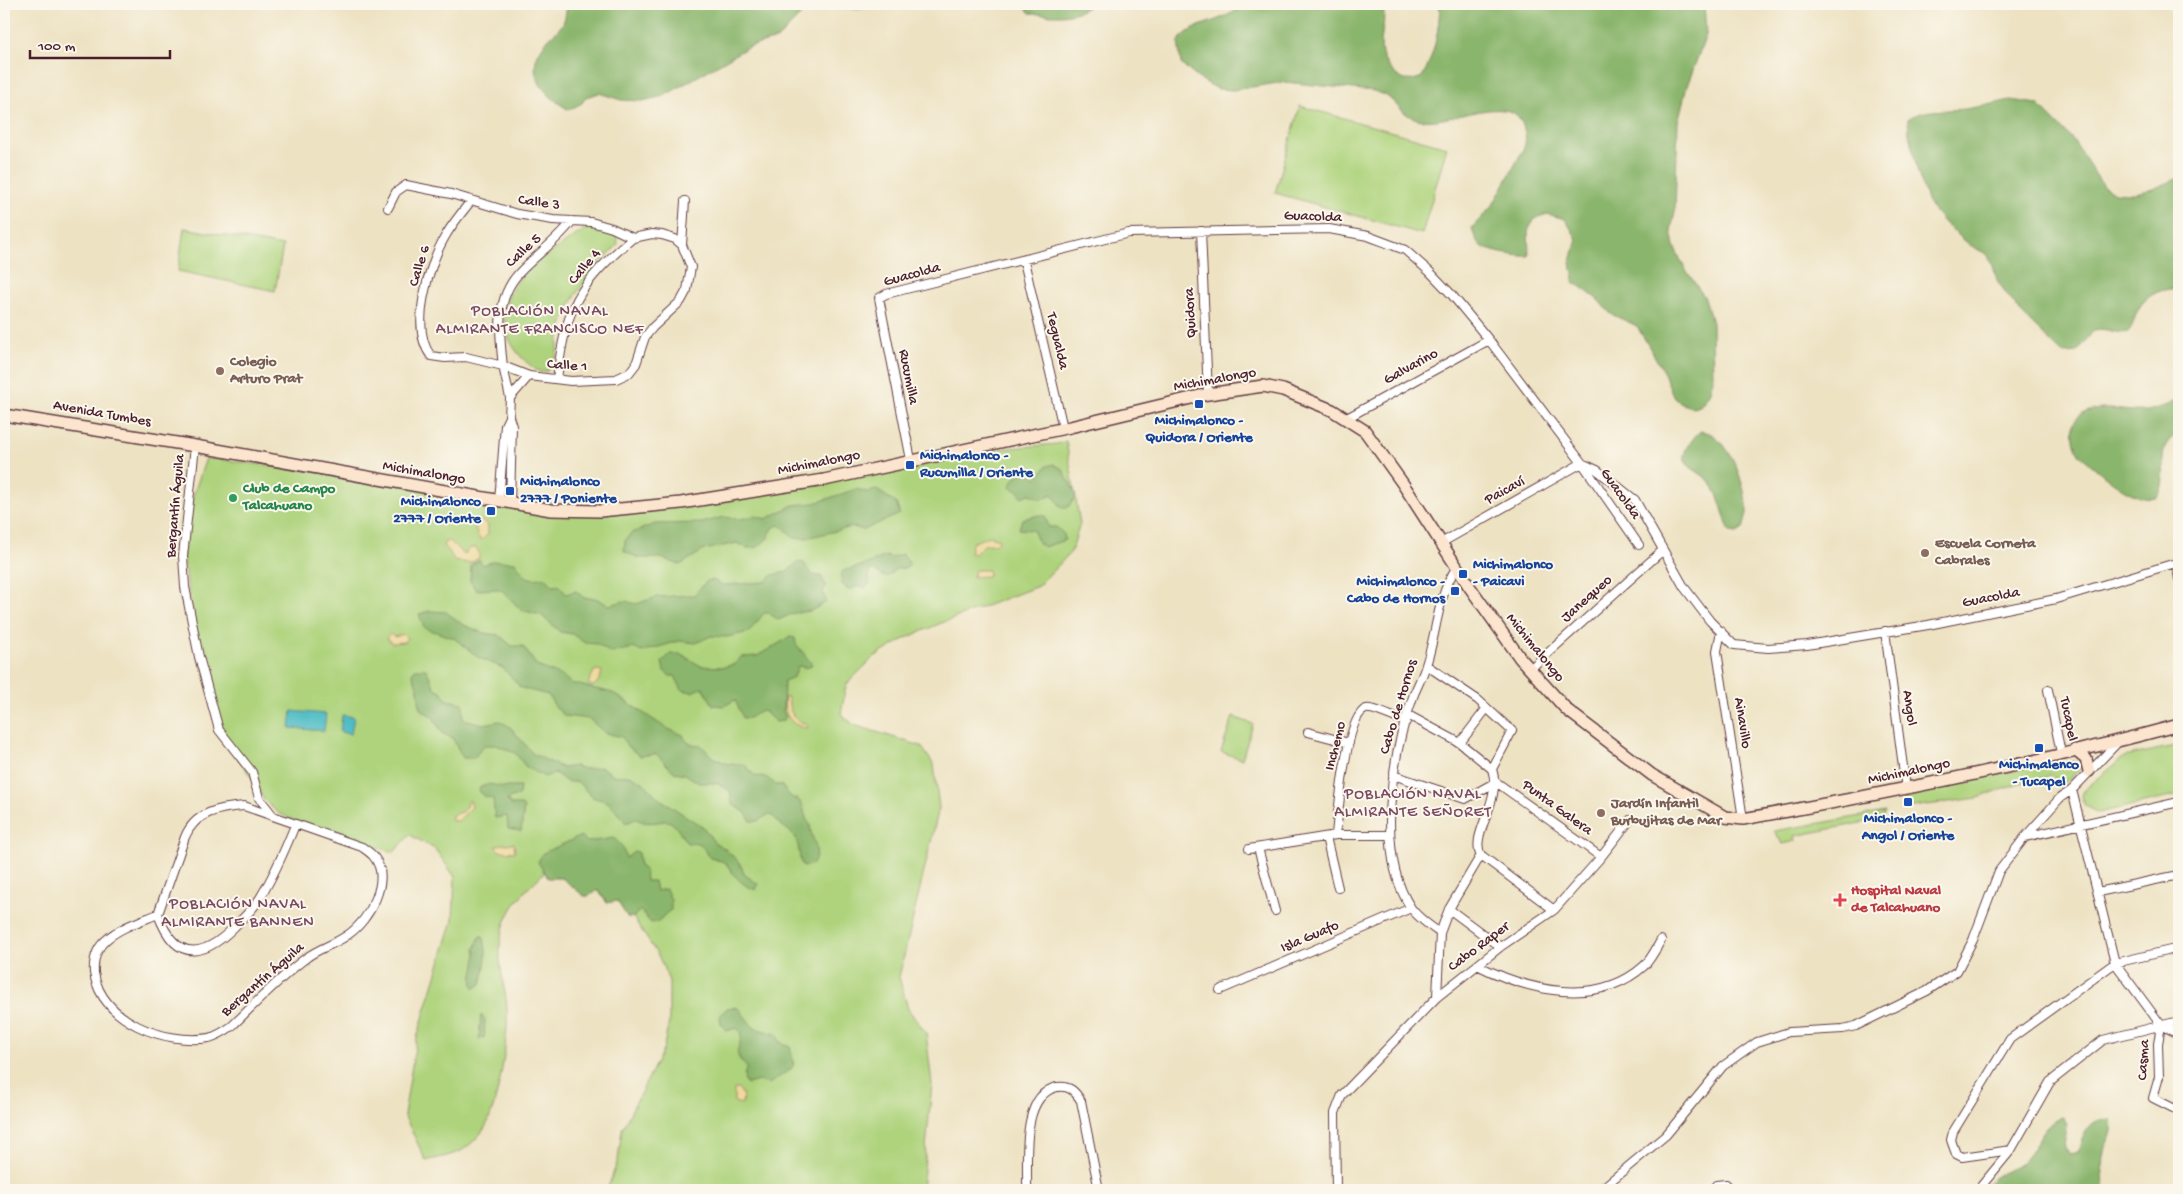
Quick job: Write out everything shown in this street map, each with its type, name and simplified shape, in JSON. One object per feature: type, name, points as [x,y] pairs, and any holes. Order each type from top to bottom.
[{"type":"main road","name":"Michimalongo","points":[[195,446],[555,511],[600,510],[681,503],[824,480],[1208,394],[1243,388],[1272,387],[1313,401],[1347,418],[1365,431],[1457,567],[1530,669],[1567,710],[1652,775],[1725,817],[1743,819],[1906,789],[2120,741],[2179,725]]},
{"type":"main road","name":"Avenida Tumbes","points":[[4,415],[195,446]]},
{"type":"main road","points":[[2075,750],[2086,759],[2089,771]]},
{"type":"street","name":"Calle 3","points":[[388,208],[396,192],[406,185],[451,194],[516,214],[591,222],[612,228],[633,238]]},
{"type":"street","name":"Calle 6","points":[[425,349],[421,319],[430,272],[436,253],[446,234],[471,201]]},
{"type":"street","points":[[682,246],[685,201]]},
{"type":"street","name":"Calle 5","points":[[504,366],[499,324],[506,291],[521,270],[562,235],[572,221]]},
{"type":"street","name":"Guacolda","points":[[879,298],[886,294],[1024,261],[1129,233],[1330,229],[1368,236],[1405,250],[1430,272],[1489,340],[1582,463],[1639,545]]},
{"type":"street","name":"Quidora","points":[[1201,231],[1208,394]]},
{"type":"street","points":[[633,238],[652,234],[662,235],[675,239],[682,246]]},
{"type":"street","name":"Calle 4","points":[[557,379],[565,327],[578,296],[593,275],[633,238]]},
{"type":"street","name":"Calle 1","points":[[425,349],[431,356],[445,358],[466,357],[504,366],[528,376],[590,382],[616,379],[629,373],[636,364],[645,337],[681,301],[687,290],[691,267],[682,246]]},
{"type":"street","name":"Tegualda","points":[[1024,261],[1063,428]]},
{"type":"street","name":"Rucumilla","points":[[879,298],[911,460]]},
{"type":"street","name":"Galvarino","points":[[1347,418],[1489,340]]},
{"type":"street","points":[[504,366],[510,398],[509,417],[512,426],[504,502]]},
{"type":"street","points":[[510,398],[528,376]]},
{"type":"street","points":[[504,502],[505,425],[509,417]]},
{"type":"street","name":"Bergantín Águila","points":[[195,446],[183,556],[185,587],[199,657],[214,718],[225,739],[252,772],[256,793],[274,816]]},
{"type":"street","name":"Guacolda","points":[[1582,463],[1597,470],[1636,500],[1684,587],[1734,645],[1768,648],[1807,645],[2013,609],[2096,588],[2178,563]]},
{"type":"street","name":"Paicaví","points":[[1441,543],[1582,463]]},
{"type":"street","name":"Janequeo","points":[[1530,669],[1663,550]]},
{"type":"street","points":[[2178,563],[2179,579]]},
{"type":"street","name":"Cabo de Hornos","points":[[1440,933],[1411,908],[1397,875],[1390,835],[1394,775],[1407,718],[1426,665],[1443,598],[1451,576],[1457,567]]},
{"type":"street","name":"Ainavillo","points":[[1721,631],[1717,651],[1743,819]]},
{"type":"street","name":"Angol","points":[[1886,631],[1906,789]]},
{"type":"street","points":[[1426,665],[1487,708],[1512,731],[1492,769]]},
{"type":"street","name":"Tucapel","points":[[2048,690],[2062,753]]},
{"type":"street","name":"Inchemo","points":[[1336,835],[1339,792],[1349,743],[1358,715],[1363,710],[1369,708],[1407,718]]},
{"type":"street","points":[[1460,743],[1487,708]]},
{"type":"street","points":[[1407,718],[1460,743],[1492,769],[1496,782],[1488,814],[1477,842],[1481,854],[1554,910]]},
{"type":"street","points":[[1308,732],[1349,743]]},
{"type":"street","points":[[1600,1190],[1666,1135],[1723,1066],[1757,1042],[1789,1032],[1843,1030],[1856,1026],[1927,991],[1957,971],[1973,940],[1999,871],[2024,838],[2060,798],[2072,790],[2120,741]]},
{"type":"street","points":[[1394,775],[1466,799],[1496,782]]},
{"type":"street","name":"Punta Galera","points":[[1496,782],[1602,857]]},
{"type":"street","points":[[2072,790],[2115,963],[2161,1025],[2179,1034]]},
{"type":"street","points":[[244,806],[256,793]]},
{"type":"street","points":[[2024,838],[2179,802]]},
{"type":"street","name":"Bergantín Águila","points":[[244,806],[274,816],[362,847],[375,858],[379,869],[380,888],[364,922],[348,935],[306,958],[232,1026],[220,1033],[201,1038],[160,1034],[116,1013],[101,994],[96,981],[93,964],[96,952],[113,935],[158,914],[189,827],[208,812],[244,806]]},
{"type":"street","name":"Cabo Raper","points":[[1336,1190],[1335,1113],[1342,1095],[1437,997],[1500,946],[1554,910],[1602,857],[1630,820]]},
{"type":"street","points":[[158,914],[164,931],[178,946],[188,950],[211,947],[233,929],[260,899],[284,853],[294,824]]},
{"type":"street","points":[[1249,849],[1336,835],[1390,835]]},
{"type":"street","points":[[1326,837],[1338,888]]},
{"type":"street","points":[[1258,848],[1275,911]]},
{"type":"street","points":[[1437,997],[1440,933],[1449,909],[1481,854]]},
{"type":"street","points":[[2098,892],[2179,875]]},
{"type":"street","name":"Isla Guafo","points":[[1220,990],[1411,908]]},
{"type":"street","points":[[1449,909],[1500,946]]},
{"type":"street","points":[[1477,965],[1522,985],[1593,992],[1628,977],[1645,965],[1661,940]]},
{"type":"street","points":[[2011,1150],[1962,1157],[1956,1154],[1953,1148],[1953,1132],[2010,1039],[2115,963],[2179,948]]},
{"type":"street","points":[[1978,1190],[2011,1150],[2050,1082],[2103,1040],[2179,1021]]},
{"type":"street","name":"Casma","points":[[2161,1025],[2158,1044],[2160,1077],[2153,1098],[2179,1111]]},
{"type":"street","points":[[1026,1190],[1030,1114],[1040,1096],[1050,1088],[1063,1086],[1074,1090],[1081,1101],[1099,1190]]},
{"type":"street","points":[[1713,1190],[1716,1185],[1726,1184],[1732,1190]]},
{"type":"green space","points":[[567,4],[879,4],[856,9],[827,6],[806,10],[777,39],[748,47],[664,96],[642,101],[621,100],[599,93],[586,97],[582,103],[569,110],[551,97],[544,89],[536,73],[535,63],[545,43],[563,23]]},
{"type":"green space","points":[[1022,4],[1091,4],[1078,12],[1054,15],[1030,13]]},
{"type":"green space","points":[[1242,4],[1383,4],[1381,48],[1383,56],[1387,65],[1394,73],[1404,80],[1414,80],[1422,77],[1430,60],[1439,23],[1440,4],[1704,4],[1706,35],[1687,86],[1678,122],[1675,211],[1671,231],[1674,246],[1684,267],[1705,298],[1712,323],[1713,380],[1709,394],[1700,406],[1693,408],[1680,403],[1672,394],[1662,369],[1637,326],[1611,314],[1597,299],[1574,282],[1571,262],[1577,239],[1565,219],[1547,214],[1534,219],[1528,231],[1529,256],[1512,255],[1485,248],[1481,246],[1474,236],[1472,228],[1493,205],[1523,150],[1524,130],[1516,114],[1505,110],[1492,110],[1433,120],[1422,120],[1406,114],[1387,96],[1374,91],[1284,82],[1233,90],[1218,89],[1198,78],[1181,64],[1178,41],[1194,29],[1228,15]]},
{"type":"green space","points":[[2010,100],[2038,104],[2073,140],[2103,186],[2115,193],[2131,194],[2153,189],[2179,178],[2179,293],[2176,289],[2170,289],[2154,294],[2141,305],[2128,332],[2119,333],[2103,329],[2094,330],[2077,352],[2062,353],[2020,312],[1998,282],[1988,255],[1970,245],[1945,224],[1933,210],[1927,200],[1918,173],[1909,134],[1908,119],[1930,111],[1963,109]]},
{"type":"green space","points":[[1300,106],[1447,147],[1422,234],[1275,193]]},
{"type":"green space","points":[[588,227],[594,227],[616,235],[618,245],[590,274],[576,295],[564,319],[554,363],[547,371],[540,372],[518,353],[510,342],[506,329],[506,304],[511,291],[526,272]]},
{"type":"green space","points":[[184,228],[283,246],[275,291],[178,271]]},
{"type":"green space","points":[[2179,399],[2179,433],[2170,439],[2165,447],[2163,455],[2163,481],[2161,490],[2156,498],[2136,496],[2126,491],[2080,455],[2074,439],[2074,422],[2080,415],[2098,409],[2146,411]]},
{"type":"green space","points":[[1701,431],[1711,434],[1720,441],[1735,464],[1740,477],[1747,514],[1743,529],[1737,533],[1730,532],[1719,500],[1710,482],[1689,466],[1684,457],[1689,445]]},
{"type":"green space","points":[[1066,441],[1080,524],[1071,552],[1038,586],[906,638],[874,657],[846,685],[841,714],[854,725],[921,746],[934,765],[939,808],[899,977],[908,1009],[926,1033],[932,1084],[922,1190],[607,1190],[618,1160],[622,1129],[663,1050],[669,1022],[669,981],[659,957],[629,911],[592,879],[547,870],[517,901],[508,915],[502,935],[500,957],[507,1010],[506,1037],[501,1073],[488,1122],[482,1132],[462,1151],[426,1161],[404,1115],[416,1041],[453,920],[455,877],[435,849],[410,835],[394,852],[319,832],[278,813],[264,800],[256,784],[225,739],[199,657],[183,556],[190,505],[206,458],[336,473],[555,511],[705,499],[948,453],[1058,444]]},
{"type":"green space","points":[[1053,464],[1063,469],[1075,493],[1076,497],[1067,508],[1062,508],[1052,494],[1042,499],[1030,494],[1022,497],[1018,491],[1010,487],[1020,474],[1030,473],[1036,478],[1047,466]]},
{"type":"green space","points":[[856,489],[867,492],[877,490],[896,503],[900,514],[863,530],[853,527],[806,538],[794,538],[783,527],[778,525],[773,528],[767,539],[758,547],[747,548],[737,543],[704,550],[680,565],[661,558],[638,558],[624,551],[625,541],[631,533],[655,524],[702,523],[724,517],[740,519],[755,516],[766,519],[793,505],[815,503]]},
{"type":"green space","points":[[1039,515],[1045,516],[1049,527],[1056,527],[1064,534],[1065,540],[1044,547],[1039,544],[1033,530],[1019,529],[1022,519]]},
{"type":"green space","points":[[902,554],[909,563],[907,568],[896,569],[887,577],[882,576],[873,569],[869,572],[869,584],[865,588],[859,586],[848,590],[842,584],[840,576],[843,571],[865,565],[886,556],[891,558]]},
{"type":"green space","points":[[479,560],[483,565],[493,561],[515,562],[529,578],[545,577],[553,586],[559,585],[566,594],[576,591],[584,598],[595,598],[609,605],[625,601],[636,604],[657,597],[694,595],[707,581],[713,580],[723,585],[765,582],[772,575],[787,572],[798,562],[804,563],[813,574],[821,576],[826,586],[823,591],[826,602],[811,611],[794,613],[778,620],[769,613],[764,613],[749,632],[727,637],[711,636],[696,643],[679,641],[642,652],[633,648],[611,653],[597,644],[585,643],[572,634],[560,632],[541,615],[521,610],[503,591],[498,589],[476,590],[470,581],[471,565]]},
{"type":"green space","points":[[429,611],[446,612],[462,624],[483,633],[499,635],[512,646],[523,646],[537,666],[562,676],[571,683],[613,693],[666,728],[683,735],[688,742],[701,745],[712,757],[728,764],[744,764],[755,776],[766,777],[776,785],[781,785],[792,798],[800,802],[810,824],[816,848],[813,864],[803,867],[796,839],[773,816],[768,815],[757,821],[751,821],[745,812],[732,804],[730,791],[717,783],[699,783],[685,774],[674,772],[656,754],[640,756],[627,746],[622,737],[605,733],[589,719],[565,716],[556,708],[548,695],[521,688],[503,668],[479,658],[454,638],[424,628],[419,614]]},
{"type":"green space","points":[[790,637],[795,638],[796,644],[812,664],[808,668],[798,666],[794,677],[784,681],[783,711],[786,717],[782,721],[776,722],[765,712],[760,711],[749,718],[743,718],[735,700],[724,706],[713,705],[703,687],[692,692],[682,690],[675,676],[670,676],[664,671],[662,662],[670,654],[680,654],[701,666],[724,667],[735,664],[741,657],[757,656]]},
{"type":"green space","points":[[415,669],[426,669],[435,688],[441,691],[447,700],[463,703],[463,719],[483,724],[500,721],[510,727],[533,754],[563,768],[575,766],[585,769],[601,767],[615,776],[630,775],[644,783],[660,799],[704,828],[714,842],[724,848],[740,863],[744,874],[758,884],[756,890],[742,882],[725,862],[710,858],[699,844],[687,843],[676,827],[669,821],[647,823],[636,819],[626,823],[608,802],[592,797],[578,782],[567,782],[555,773],[545,777],[526,767],[515,753],[496,745],[484,745],[474,758],[463,758],[452,737],[443,734],[433,717],[420,709],[418,689],[412,673]]},
{"type":"green space","points":[[1233,717],[1253,724],[1242,759],[1221,752]]},
{"type":"green space","points":[[2179,745],[2179,795],[2098,813],[2085,806],[2082,796],[2084,790],[2124,757]]},
{"type":"green space","points":[[2075,761],[2080,769],[2065,783],[2051,776],[2025,782],[1977,798],[1906,808],[1904,799],[1916,790],[2040,765],[2048,767]]},
{"type":"green space","points":[[490,784],[503,787],[520,787],[519,795],[507,800],[511,805],[522,805],[524,808],[521,831],[508,829],[507,816],[495,818],[493,799],[483,796],[479,790],[480,787]]},
{"type":"green space","points":[[1885,812],[1881,819],[1795,836],[1796,841],[1783,844],[1774,831]]},
{"type":"green space","points":[[581,836],[587,842],[614,838],[622,846],[626,858],[635,851],[638,852],[640,867],[645,870],[646,881],[654,881],[656,891],[666,889],[671,900],[671,910],[660,920],[651,923],[640,910],[634,917],[628,918],[617,901],[607,903],[598,890],[589,896],[584,896],[562,878],[548,878],[538,862],[543,853]]},
{"type":"green space","points":[[480,936],[483,936],[485,942],[486,960],[481,984],[474,988],[475,949]]},
{"type":"green space","points":[[727,1008],[738,1008],[754,1028],[776,1034],[780,1042],[790,1047],[794,1064],[791,1069],[769,1084],[758,1081],[745,1083],[744,1075],[747,1067],[738,1055],[740,1033],[737,1028],[726,1031],[721,1024],[720,1016]]},
{"type":"green space","points":[[481,1015],[485,1020],[484,1038],[479,1039]]},
{"type":"green space","points":[[2063,1117],[2067,1126],[2065,1145],[2069,1154],[2078,1152],[2088,1128],[2098,1121],[2104,1119],[2111,1120],[2111,1133],[2104,1151],[2102,1165],[2106,1190],[1984,1190],[1994,1178],[2015,1167],[2025,1159],[2050,1124]]},
{"type":"sand","points":[[480,520],[488,525],[488,534],[482,540],[478,537],[475,527]]},
{"type":"sand","points":[[989,536],[999,539],[998,543],[984,545],[975,554],[970,553],[972,543]]},
{"type":"sand","points":[[450,541],[464,555],[470,548],[476,548],[479,558],[470,563],[454,561],[449,551],[443,546],[445,542]]},
{"type":"sand","points":[[975,570],[988,570],[989,574],[987,576],[973,577]]},
{"type":"sand","points":[[390,634],[395,637],[403,634],[407,638],[404,642],[392,643],[386,638]]},
{"type":"sand","points":[[594,671],[602,671],[600,679],[594,686],[588,684]]},
{"type":"sand","points":[[785,697],[788,697],[789,707],[795,718],[807,724],[808,728],[792,722],[786,714]]},
{"type":"sand","points":[[470,800],[472,807],[458,821],[452,821],[452,815],[464,811]]},
{"type":"sand","points":[[514,843],[515,852],[499,851],[496,845]]},
{"type":"sand","points":[[734,1089],[738,1089],[743,1095],[742,1104],[734,1102]]},
{"type":"water","points":[[292,711],[326,714],[324,731],[290,728]]},
{"type":"water","points":[[342,715],[354,717],[351,734],[340,732]]},
{"type":"place","name":"Colegio Arturo Prat","points":[[220,371]]},
{"type":"place","name":"Michimalonco - Quidora / Oriente","points":[[1199,404]]},
{"type":"place","name":"Michimalonco - Rucumilla / Oriente","points":[[910,465]]},
{"type":"place","name":"Michimalonco 2777 / Poniente","points":[[510,491]]},
{"type":"place","name":"Club de Campo Talcahuano","points":[[233,498]]},
{"type":"place","name":"Michimalonco 2777 / Oriente","points":[[491,511]]},
{"type":"place","name":"Escuela Corneta Cabrales","points":[[1925,553]]},
{"type":"place","name":"Michimalonco - Paicavi","points":[[1463,574]]},
{"type":"place","name":"Michimalonco - Cabo de Hornos","points":[[1455,591]]},
{"type":"place","name":"Michimalenco - Tucapel","points":[[2039,748]]},
{"type":"place","name":"Michimalonco - Angol / Oriente","points":[[1908,802]]},
{"type":"place","name":"Jardín Infantil Burbujitas de Mar","points":[[1601,813]]},
{"type":"place","name":"Hospital Naval de Talcahuano","points":[[1840,900]]},
{"type":"district","name":"POBLACIÓN NAVAL ALMIRANTE FRANCISCO NEF","points":[[540,321]]},
{"type":"district","name":"POBLACIÓN NAVAL ALMIRANTE SEÑORET","points":[[1413,804]]},
{"type":"district","name":"POBLACIÓN NAVAL ALMIRANTE BANNEN","points":[[238,914]]}]
